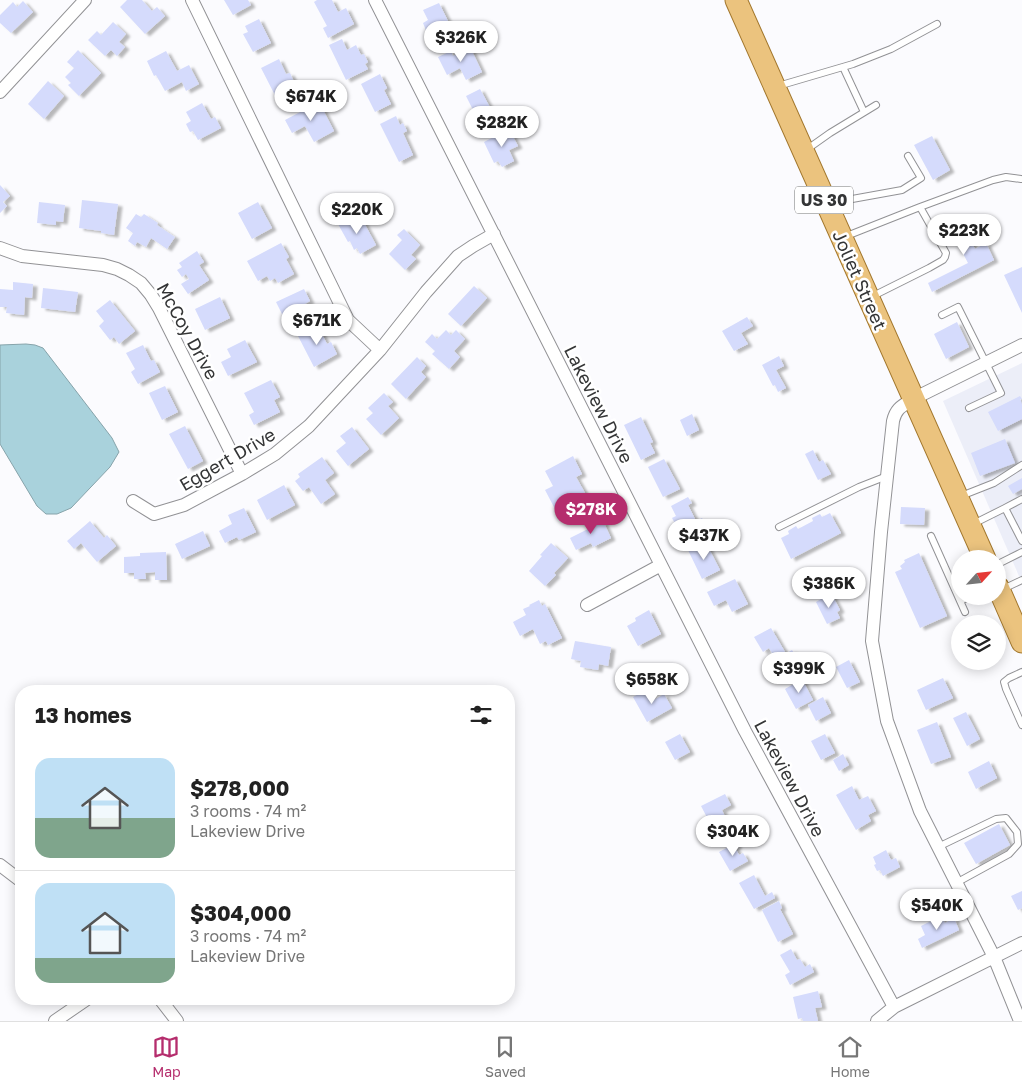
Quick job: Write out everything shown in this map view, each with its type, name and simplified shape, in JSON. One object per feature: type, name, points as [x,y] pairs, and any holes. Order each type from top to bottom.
[{"type":"main road","name":"Joliet Street","points":[[736,0],[981,550]]},
{"type":"main road","points":[[1005,605],[1022,642]]},
{"type":"street","points":[[0,92],[85,0]]},
{"type":"street","points":[[192,0],[348,320],[380,350]]},
{"type":"street","name":"Lakeview Drive","points":[[375,0],[745,731],[894,1008]]},
{"type":"street","name":"Eggert Drive","points":[[133,501],[154,514],[184,504],[276,454],[310,426],[380,350],[426,292],[458,256],[494,234]]},
{"type":"street","name":"McCoy Drive","points":[[0,248],[22,256],[103,265],[129,275],[142,283],[159,308],[242,474]]},
{"type":"street","points":[[1020,1021],[994,957],[920,812],[888,721],[872,640],[881,532],[895,413],[913,399],[1022,345]]},
{"type":"street","points":[[587,605],[661,566]]},
{"type":"street","points":[[0,865],[15,876]]},
{"type":"street","points":[[877,1021],[894,1008],[1022,943]]},
{"type":"street","points":[[55,1021],[78,1005]]},
{"type":"street","points":[[164,1005],[176,1021]]},
{"type":"lane","points":[[774,87],[843,68],[891,49],[936,24]]},
{"type":"lane","points":[[843,68],[864,112]]},
{"type":"lane","points":[[803,152],[830,132],[876,105]]},
{"type":"lane","points":[[826,204],[902,190],[921,178],[908,156]]},
{"type":"lane","points":[[842,238],[994,180],[1006,176],[1021,178]]},
{"type":"lane","points":[[868,298],[929,268],[945,257],[946,253],[920,207]]},
{"type":"lane","points":[[942,315],[958,307],[1001,393],[969,408]]},
{"type":"lane","points":[[957,498],[994,483],[1022,465]]},
{"type":"lane","points":[[779,527],[859,487],[887,476]]},
{"type":"lane","points":[[970,526],[1022,499]]},
{"type":"lane","points":[[1006,508],[1022,542]]},
{"type":"lane","points":[[931,536],[951,581]]},
{"type":"lane","points":[[1006,560],[1022,552]]},
{"type":"lane","points":[[1006,586],[1022,580]]},
{"type":"lane","points":[[962,605],[965,612]]},
{"type":"lane","points":[[1022,672],[1004,682],[1022,725]]},
{"type":"lane","points":[[938,847],[996,819],[1006,818],[1018,832],[1018,844],[1009,854],[956,883]]},
{"type":"shaded area","points":[[1022,363],[1022,583],[943,401]]},
{"type":"water","points":[[26,344],[43,348],[112,438],[119,452],[110,467],[71,508],[57,514],[46,514],[37,506],[0,444],[0,345]]},
{"type":"building","points":[[127,0],[142,0],[152,11],[157,7],[165,16],[145,34],[120,7]]},
{"type":"building","points":[[224,0],[248,0],[251,5],[233,15]]},
{"type":"building","points":[[317,0],[332,0],[338,12],[346,8],[354,24],[328,38],[323,28],[327,26],[314,2]]},
{"type":"building","points":[[23,1],[33,12],[11,33],[0,23],[0,15],[13,2],[17,7]]},
{"type":"building","points":[[439,3],[456,37],[433,48],[423,23],[428,20],[423,10]]},
{"type":"building","points":[[259,19],[271,43],[253,52],[243,34],[248,32],[245,26]]},
{"type":"building","points":[[113,22],[126,34],[119,42],[125,47],[117,56],[111,50],[105,56],[88,40],[97,31],[101,35]]},
{"type":"building","points":[[342,39],[347,50],[356,45],[361,55],[364,54],[368,62],[365,64],[368,69],[346,80],[329,45]]},
{"type":"building","points":[[470,47],[482,72],[466,80],[460,68],[447,75],[438,57],[451,51],[453,56]]},
{"type":"building","points":[[78,50],[101,73],[79,96],[68,85],[71,83],[65,77],[74,68],[67,62]]},
{"type":"building","points":[[166,51],[177,71],[189,65],[199,84],[186,91],[182,82],[165,91],[156,75],[154,76],[147,61]]},
{"type":"building","points":[[279,59],[286,74],[290,73],[299,93],[279,103],[261,68]]},
{"type":"building","points":[[380,74],[387,88],[384,90],[391,104],[375,112],[361,84]]},
{"type":"building","points":[[48,81],[64,96],[44,119],[28,104]]},
{"type":"building","points":[[480,89],[498,122],[477,133],[472,123],[478,120],[466,96]]},
{"type":"building","points":[[319,102],[334,131],[314,142],[305,126],[292,133],[285,120]]},
{"type":"building","points":[[202,103],[211,119],[215,117],[221,128],[198,140],[193,131],[190,132],[186,124],[191,121],[186,112]]},
{"type":"building","points":[[396,116],[400,125],[403,123],[407,131],[403,133],[413,155],[399,162],[380,124]]},
{"type":"building","points":[[509,129],[518,146],[509,150],[514,161],[502,167],[498,161],[494,163],[484,142]]},
{"type":"building","points":[[932,136],[950,170],[933,180],[914,145]]},
{"type":"building","points":[[0,185],[10,196],[3,202],[7,206],[0,213]]},
{"type":"building","points":[[82,200],[118,204],[114,235],[79,228]]},
{"type":"building","points":[[39,202],[65,205],[63,222],[56,221],[56,225],[37,223]]},
{"type":"building","points":[[258,202],[272,228],[252,239],[238,213]]},
{"type":"building","points":[[136,214],[141,217],[144,214],[175,237],[167,249],[151,238],[146,247],[137,242],[135,246],[128,241],[133,233],[126,228]]},
{"type":"building","points":[[353,216],[356,223],[362,219],[376,245],[360,254],[357,248],[354,250],[350,241],[348,242],[338,224]]},
{"type":"building","points":[[959,217],[975,249],[986,243],[994,260],[932,292],[928,283],[968,263],[947,223]]},
{"type":"building","points":[[404,229],[420,245],[411,255],[416,259],[405,270],[389,254],[402,240],[397,235]]},
{"type":"building","points":[[281,243],[289,257],[286,259],[294,274],[278,283],[275,278],[270,281],[267,276],[258,281],[247,261]]},
{"type":"building","points":[[197,251],[204,262],[199,265],[209,280],[188,294],[181,284],[189,279],[186,274],[182,277],[177,270],[182,267],[179,263]]},
{"type":"building","points":[[1022,267],[1022,313],[1004,275]]},
{"type":"building","points":[[13,282],[33,284],[32,298],[25,297],[24,315],[6,313],[7,307],[0,307],[0,289],[13,290]]},
{"type":"building","points":[[474,286],[487,298],[461,326],[448,314]]},
{"type":"building","points":[[43,288],[78,292],[75,312],[41,308]]},
{"type":"building","points":[[304,289],[310,301],[303,305],[307,314],[287,324],[276,302]]},
{"type":"building","points":[[220,297],[230,318],[205,330],[195,309]]},
{"type":"building","points":[[110,300],[135,331],[119,344],[114,337],[110,340],[99,326],[104,321],[96,311]]},
{"type":"building","points":[[747,317],[753,326],[741,333],[748,344],[734,351],[722,331]]},
{"type":"building","points":[[957,322],[969,347],[946,359],[934,334]]},
{"type":"building","points":[[318,326],[327,344],[331,342],[337,354],[314,367],[298,336]]},
{"type":"building","points":[[446,330],[451,335],[456,330],[465,339],[454,351],[460,357],[449,369],[432,354],[435,351],[425,342],[432,334],[437,339]]},
{"type":"building","points":[[245,340],[257,362],[228,376],[221,362],[231,357],[227,349]]},
{"type":"building","points":[[143,345],[151,361],[154,360],[160,372],[138,384],[131,372],[135,369],[126,353]]},
{"type":"building","points":[[779,356],[784,366],[776,370],[786,388],[778,392],[762,365]]},
{"type":"building","points":[[417,357],[426,366],[421,372],[426,377],[406,399],[391,384]]},
{"type":"building","points":[[271,380],[280,397],[274,400],[280,412],[254,425],[249,415],[254,412],[244,393]]},
{"type":"building","points":[[165,386],[178,412],[162,420],[149,393]]},
{"type":"building","points":[[384,393],[393,402],[388,406],[399,418],[381,435],[366,419],[373,413],[368,408]]},
{"type":"building","points":[[1020,396],[1022,399],[1020,399],[1022,419],[998,431],[988,412]]},
{"type":"building","points":[[692,414],[699,430],[687,436],[680,420]]},
{"type":"building","points":[[641,417],[653,442],[650,443],[655,453],[641,460],[624,425]]},
{"type":"building","points":[[185,426],[203,461],[188,469],[169,434]]},
{"type":"building","points":[[352,427],[369,449],[348,466],[336,451],[346,443],[340,436]]},
{"type":"building","points":[[1005,439],[1015,463],[980,476],[971,453]]},
{"type":"building","points":[[813,450],[819,462],[823,460],[831,474],[818,480],[805,454]]},
{"type":"building","points":[[573,456],[582,474],[576,477],[585,493],[555,509],[545,490],[553,486],[545,471]]},
{"type":"building","points":[[322,457],[334,473],[325,480],[335,494],[321,504],[309,487],[303,491],[295,481],[300,477],[298,474]]},
{"type":"building","points":[[664,459],[680,489],[663,497],[648,467]]},
{"type":"building","points":[[1022,478],[1022,489],[1013,494],[1008,486]]},
{"type":"building","points":[[284,485],[295,505],[267,520],[257,500]]},
{"type":"building","points":[[688,497],[692,503],[688,505],[696,521],[702,518],[707,527],[683,539],[672,518],[676,516],[671,506]]},
{"type":"building","points":[[901,507],[925,508],[924,525],[900,524]]},
{"type":"building","points":[[244,508],[256,532],[239,540],[237,537],[225,543],[219,531],[232,524],[228,515]]},
{"type":"building","points":[[830,513],[841,533],[791,559],[781,538],[789,534],[788,531],[796,526],[798,529],[813,521],[812,518],[820,514],[822,517]]},
{"type":"building","points":[[592,519],[595,525],[603,521],[611,538],[593,547],[591,543],[576,550],[570,538],[588,529],[585,522]]},
{"type":"building","points":[[90,521],[104,538],[107,535],[116,546],[97,562],[81,543],[74,549],[67,541]]},
{"type":"building","points":[[203,531],[210,546],[182,559],[175,544]]},
{"type":"building","points":[[551,543],[568,558],[554,573],[556,575],[545,586],[529,571]]},
{"type":"building","points":[[699,544],[701,548],[707,545],[720,570],[702,579],[688,550]]},
{"type":"building","points":[[166,552],[167,580],[155,580],[155,572],[145,573],[146,579],[134,579],[134,573],[124,573],[124,557],[140,556],[140,553]]},
{"type":"building","points":[[919,553],[947,616],[920,628],[895,572],[902,569],[900,566],[905,562],[904,560]]},
{"type":"building","points":[[735,579],[748,604],[732,612],[726,600],[714,606],[707,592]]},
{"type":"building","points":[[831,593],[840,610],[837,612],[840,618],[827,624],[816,602]]},
{"type":"building","points":[[539,600],[542,606],[545,604],[562,638],[548,645],[546,641],[540,644],[533,629],[520,636],[513,622],[526,615],[523,609]]},
{"type":"building","points":[[649,610],[661,634],[638,646],[627,626],[636,621],[635,618]]},
{"type":"building","points":[[771,628],[785,652],[775,658],[769,648],[763,652],[754,637]]},
{"type":"building","points":[[575,641],[611,647],[608,666],[599,664],[598,670],[580,667],[581,661],[571,659]]},
{"type":"building","points":[[792,650],[799,661],[783,670],[776,659]]},
{"type":"building","points":[[849,660],[860,682],[847,688],[836,667]]},
{"type":"building","points":[[943,678],[953,698],[926,710],[917,690]]},
{"type":"building","points":[[802,679],[813,700],[796,709],[785,689]]},
{"type":"building","points":[[648,689],[654,700],[664,694],[672,708],[647,722],[633,697]]},
{"type":"building","points":[[823,697],[831,713],[816,721],[808,705]]},
{"type":"building","points":[[966,712],[980,739],[967,746],[953,718]]},
{"type":"building","points":[[937,722],[951,757],[931,764],[917,730]]},
{"type":"building","points":[[680,734],[690,752],[675,760],[665,742]]},
{"type":"building","points":[[825,734],[835,753],[821,760],[811,741]]},
{"type":"building","points":[[843,754],[849,765],[839,771],[833,760]]},
{"type":"building","points":[[989,761],[997,778],[976,789],[968,772]]},
{"type":"building","points":[[852,786],[859,800],[868,796],[876,811],[868,815],[871,821],[856,830],[836,795]]},
{"type":"building","points":[[725,794],[731,805],[722,810],[726,819],[712,827],[701,806]]},
{"type":"building","points":[[999,824],[1010,845],[976,864],[964,843]]},
{"type":"building","points":[[736,843],[738,846],[735,847],[739,855],[743,853],[748,861],[730,871],[719,852]]},
{"type":"building","points":[[886,850],[891,860],[896,858],[900,867],[883,876],[880,870],[877,871],[873,857]]},
{"type":"building","points":[[754,875],[765,896],[772,892],[775,898],[754,909],[739,883]]},
{"type":"building","points":[[1022,891],[1022,908],[1018,910],[1011,896]]},
{"type":"building","points":[[779,901],[782,908],[780,909],[793,934],[778,942],[762,910]]},
{"type":"building","points":[[941,916],[945,923],[954,918],[959,930],[922,948],[918,939],[925,935],[921,926]]},
{"type":"building","points":[[791,949],[797,960],[800,959],[805,967],[810,964],[814,972],[790,985],[785,975],[790,972],[780,955]]},
{"type":"building","points":[[818,991],[822,1007],[815,1008],[818,1021],[798,1019],[793,997]]}]
